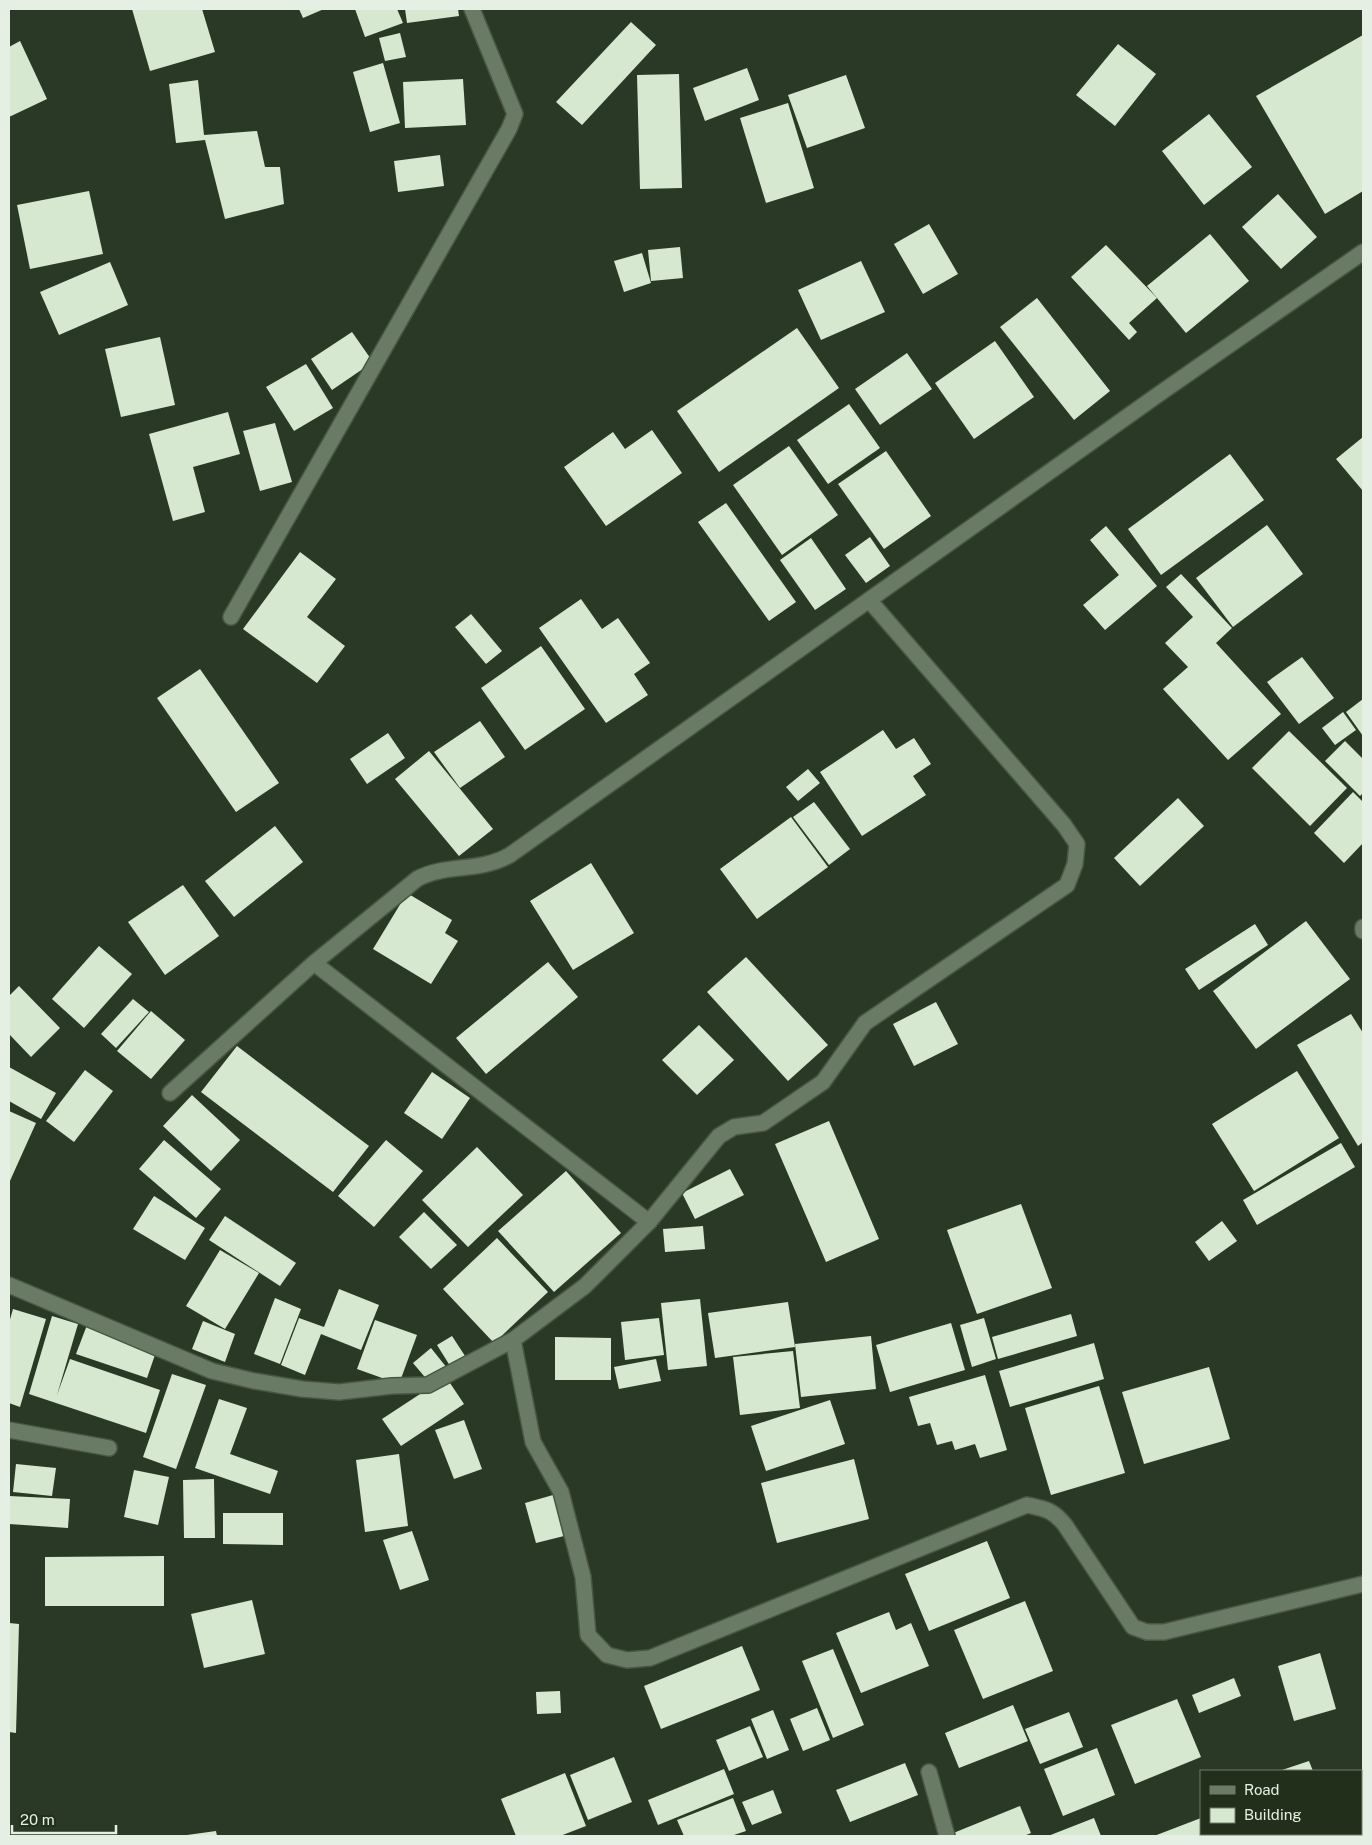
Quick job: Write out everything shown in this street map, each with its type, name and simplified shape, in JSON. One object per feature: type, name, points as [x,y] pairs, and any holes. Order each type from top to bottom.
[{"type":"street","points":[[232,617],[509,129],[515,114],[472,9]]},
{"type":"street","points":[[170,1093],[314,963],[417,880],[426,874],[484,866],[510,855],[1168,388],[1363,252]]},
{"type":"street","points":[[9,1285],[212,1371],[254,1381],[302,1389],[339,1392],[392,1386],[428,1385],[513,1340],[585,1286],[649,1222],[719,1136],[734,1127],[763,1123],[823,1082],[865,1023],[1067,885],[1075,864],[1077,844],[1064,825],[869,600]]},
{"type":"street","points":[[314,963],[649,1222]]},
{"type":"street","points":[[513,1340],[533,1442],[561,1492],[583,1576],[588,1635],[607,1655],[627,1660],[650,1658],[1027,1505],[1046,1508],[1056,1514],[1066,1525],[1133,1627],[1147,1632],[1164,1632],[1363,1584]]},
{"type":"street","points":[[9,1430],[108,1448]]},
{"type":"street","points":[[929,1772],[947,1836]]},
{"type":"building","points":[[132,9],[202,9],[215,52],[150,71]]},
{"type":"building","points":[[299,9],[324,9],[303,18]]},
{"type":"building","points":[[355,9],[397,9],[403,23],[365,37]]},
{"type":"building","points":[[405,9],[458,9],[459,16],[407,23]]},
{"type":"building","points":[[631,22],[656,45],[582,125],[556,102]]},
{"type":"building","points":[[400,33],[406,57],[385,61],[379,38]]},
{"type":"building","points":[[1363,35],[1363,191],[1325,214],[1256,96]]},
{"type":"building","points":[[20,41],[47,99],[9,117],[9,47]]},
{"type":"building","points":[[1118,44],[1156,74],[1115,126],[1076,95]]},
{"type":"building","points":[[383,63],[400,123],[370,132],[353,72]]},
{"type":"building","points":[[747,68],[759,100],[705,121],[693,88]]},
{"type":"building","points":[[679,74],[682,188],[640,189],[637,75]]},
{"type":"building","points":[[846,75],[865,128],[807,148],[788,95]]},
{"type":"building","points":[[463,79],[466,125],[405,128],[403,82]]},
{"type":"building","points":[[198,80],[204,135],[257,131],[265,167],[280,167],[284,204],[225,219],[205,140],[176,143],[169,84]]},
{"type":"building","points":[[788,103],[814,188],[766,203],[740,118]]},
{"type":"building","points":[[1209,114],[1252,167],[1204,205],[1162,151]]},
{"type":"building","points":[[440,155],[444,186],[398,192],[394,161]]},
{"type":"building","points":[[89,191],[103,254],[30,269],[17,205]]},
{"type":"building","points":[[1278,194],[1317,237],[1281,269],[1242,227]]},
{"type":"building","points":[[929,224],[958,274],[923,294],[894,244]]},
{"type":"building","points":[[1210,234],[1249,281],[1186,333],[1147,286]]},
{"type":"building","points":[[1106,245],[1157,298],[1129,323],[1137,332],[1129,340],[1071,277]]},
{"type":"building","points":[[680,247],[683,278],[651,281],[648,250]]},
{"type":"building","points":[[642,253],[651,283],[624,292],[614,261]]},
{"type":"building","points":[[861,261],[885,312],[821,340],[798,290]]},
{"type":"building","points":[[110,262],[128,305],[59,335],[40,292]]},
{"type":"building","points":[[1037,298],[1110,391],[1074,420],[1000,327]]},
{"type":"building","points":[[797,328],[839,388],[719,472],[677,411]]},
{"type":"building","points":[[352,332],[373,362],[332,390],[311,359]]},
{"type":"building","points":[[160,337],[175,405],[121,417],[105,349]]},
{"type":"building","points":[[995,341],[1034,397],[974,439],[935,383]]},
{"type":"building","points":[[907,353],[932,389],[880,425],[855,389]]},
{"type":"building","points":[[306,364],[333,408],[294,431],[266,387]]},
{"type":"building","points":[[849,404],[880,448],[828,484],[797,440]]},
{"type":"building","points":[[228,412],[240,454],[193,467],[205,512],[173,521],[149,434]]},
{"type":"building","points":[[275,423],[292,482],[260,491],[243,431]]},
{"type":"building","points":[[652,430],[682,473],[606,526],[564,467],[613,432],[625,449]]},
{"type":"building","points":[[1363,437],[1363,491],[1336,459]]},
{"type":"building","points":[[789,446],[838,515],[782,555],[733,485]]},
{"type":"building","points":[[886,451],[931,516],[884,549],[838,484]]},
{"type":"building","points":[[1230,454],[1264,500],[1161,575],[1128,529]]},
{"type":"building","points":[[726,503],[796,602],[769,621],[698,522]]},
{"type":"building","points":[[1267,525],[1303,574],[1233,627],[1196,578]]},
{"type":"building","points":[[1106,526],[1157,586],[1105,630],[1083,605],[1119,575],[1090,540]]},
{"type":"building","points":[[870,537],[890,566],[866,583],[845,555]]},
{"type":"building","points":[[811,538],[846,589],[815,610],[780,560]]},
{"type":"building","points":[[300,552],[336,579],[307,617],[345,646],[317,683],[243,629]]},
{"type":"building","points":[[1181,574],[1232,628],[1216,643],[1281,714],[1228,760],[1163,689],[1188,667],[1165,643],[1193,617],[1166,587]]},
{"type":"building","points":[[581,599],[602,629],[618,618],[650,663],[634,674],[648,695],[606,723],[539,628]]},
{"type":"building","points":[[471,614],[502,651],[486,664],[455,627]]},
{"type":"building","points":[[541,646],[585,709],[525,750],[481,688]]},
{"type":"building","points":[[1302,657],[1334,698],[1299,724],[1267,682]]},
{"type":"building","points":[[200,669],[279,783],[236,812],[157,698]]},
{"type":"building","points":[[1363,699],[1363,736],[1346,712]]},
{"type":"building","points":[[1343,712],[1356,730],[1335,745],[1322,728]]},
{"type":"building","points":[[480,721],[505,757],[460,788],[434,752]]},
{"type":"building","points":[[883,730],[896,749],[914,738],[931,764],[913,776],[926,795],[862,836],[820,772]]},
{"type":"building","points":[[1289,731],[1347,788],[1310,826],[1252,768]]},
{"type":"building","points":[[388,733],[405,758],[367,784],[350,759]]},
{"type":"building","points":[[1345,741],[1363,759],[1363,793],[1360,796],[1325,761]]},
{"type":"building","points":[[429,751],[493,829],[459,856],[395,779]]},
{"type":"building","points":[[808,769],[820,783],[798,801],[786,787]]},
{"type":"building","points":[[1353,792],[1363,802],[1363,843],[1344,863],[1314,833]]},
{"type":"building","points":[[1178,798],[1204,826],[1140,886],[1114,858]]},
{"type":"building","points":[[814,802],[850,849],[829,865],[793,817]]},
{"type":"building","points":[[791,817],[828,867],[757,919],[720,869]]},
{"type":"building","points":[[275,826],[303,862],[234,917],[205,881]]},
{"type":"building","points":[[591,863],[634,933],[573,970],[530,901]]},
{"type":"building","points":[[183,885],[219,936],[165,975],[128,922]]},
{"type":"building","points":[[407,893],[452,920],[445,933],[458,941],[431,984],[373,949]]},
{"type":"building","points":[[1306,921],[1350,979],[1256,1049],[1213,991]]},
{"type":"building","points":[[1255,924],[1268,945],[1199,990],[1185,969]]},
{"type":"building","points":[[99,946],[132,974],[84,1028],[52,999]]},
{"type":"building","points":[[746,957],[828,1045],[788,1081],[707,992]]},
{"type":"building","points":[[548,962],[578,997],[486,1074],[456,1038]]},
{"type":"building","points":[[19,986],[60,1028],[31,1057],[9,1034],[9,996]]},
{"type":"building","points":[[133,999],[149,1012],[116,1048],[101,1034]]},
{"type":"building","points":[[936,1002],[958,1044],[914,1066],[893,1024]]},
{"type":"building","points":[[151,1011],[185,1040],[151,1079],[117,1051]]},
{"type":"building","points":[[1351,1014],[1363,1033],[1363,1142],[1358,1146],[1297,1045]]},
{"type":"building","points":[[699,1025],[734,1060],[697,1095],[662,1060]]},
{"type":"building","points":[[237,1046],[369,1146],[333,1192],[201,1092]]},
{"type":"building","points":[[9,1067],[56,1093],[41,1119],[9,1101]]},
{"type":"building","points":[[85,1070],[113,1091],[74,1142],[46,1121]]},
{"type":"building","points":[[1297,1071],[1339,1138],[1254,1191],[1212,1124]]},
{"type":"building","points":[[432,1072],[470,1098],[442,1139],[404,1113]]},
{"type":"building","points":[[192,1095],[240,1140],[211,1171],[163,1126]]},
{"type":"building","points":[[9,1111],[36,1123],[9,1183]]},
{"type":"building","points":[[829,1121],[879,1239],[826,1262],[775,1144]]},
{"type":"building","points":[[164,1140],[221,1189],[196,1218],[139,1169]]},
{"type":"building","points":[[386,1140],[423,1171],[374,1227],[338,1196]]},
{"type":"building","points":[[1341,1143],[1355,1167],[1257,1225],[1243,1200]]},
{"type":"building","points":[[477,1147],[523,1195],[468,1247],[422,1200]]},
{"type":"building","points":[[730,1169],[744,1195],[695,1219],[682,1193]]},
{"type":"building","points":[[566,1171],[621,1233],[554,1292],[498,1231]]},
{"type":"building","points":[[154,1196],[205,1228],[185,1260],[133,1229]]},
{"type":"building","points":[[1021,1204],[1052,1288],[977,1314],[947,1230]]},
{"type":"building","points":[[424,1212],[457,1245],[431,1269],[399,1237]]},
{"type":"building","points":[[225,1216],[296,1263],[280,1286],[209,1240]]},
{"type":"building","points":[[1222,1221],[1237,1241],[1209,1261],[1195,1242]]},
{"type":"building","points":[[703,1226],[705,1249],[665,1252],[663,1229]]},
{"type":"building","points":[[497,1238],[548,1292],[494,1343],[443,1289]]},
{"type":"building","points":[[220,1250],[259,1273],[225,1329],[186,1306]]},
{"type":"building","points":[[339,1289],[379,1305],[361,1350],[321,1334],[305,1375],[281,1365],[299,1318],[324,1327]]},
{"type":"building","points":[[275,1298],[301,1309],[280,1364],[254,1354]]},
{"type":"building","points":[[700,1299],[707,1366],[668,1370],[661,1303]]},
{"type":"building","points":[[788,1302],[795,1347],[715,1358],[708,1313]]},
{"type":"building","points":[[13,1309],[46,1319],[20,1407],[9,1403],[9,1323]]},
{"type":"building","points":[[1071,1314],[1077,1336],[998,1359],[992,1337]]},
{"type":"building","points":[[52,1316],[78,1324],[57,1395],[70,1359],[160,1390],[146,1433],[29,1394]]},
{"type":"building","points":[[659,1318],[664,1355],[625,1360],[621,1322]]},
{"type":"building","points":[[984,1318],[996,1359],[972,1367],[960,1325]]},
{"type":"building","points":[[375,1320],[417,1335],[399,1384],[357,1369]]},
{"type":"building","points":[[203,1321],[235,1334],[225,1362],[192,1349]]},
{"type":"building","points":[[951,1323],[965,1370],[890,1392],[876,1345]]},
{"type":"building","points":[[87,1325],[157,1349],[147,1378],[76,1354]]},
{"type":"building","points":[[452,1336],[467,1359],[452,1369],[437,1345]]},
{"type":"building","points":[[871,1336],[876,1389],[801,1397],[795,1344]]},
{"type":"building","points":[[555,1337],[611,1338],[611,1380],[555,1380]]},
{"type":"building","points":[[1094,1343],[1104,1379],[1010,1407],[999,1371]]},
{"type":"building","points":[[431,1348],[447,1368],[429,1382],[413,1363]]},
{"type":"building","points":[[793,1351],[800,1408],[740,1415],[733,1357]]},
{"type":"building","points":[[656,1359],[661,1381],[619,1389],[614,1367]]},
{"type":"building","points":[[1209,1367],[1230,1439],[1144,1464],[1122,1392]]},
{"type":"building","points":[[172,1374],[206,1385],[176,1469],[143,1457]]},
{"type":"building","points":[[985,1375],[1007,1450],[980,1458],[975,1444],[955,1450],[952,1441],[937,1445],[930,1423],[918,1426],[909,1397]]},
{"type":"building","points":[[446,1377],[464,1404],[401,1446],[382,1419]]},
{"type":"building","points":[[1099,1386],[1125,1473],[1051,1495],[1025,1408]]},
{"type":"building","points":[[219,1399],[247,1408],[230,1454],[278,1471],[270,1494],[195,1468]]},
{"type":"building","points":[[830,1400],[845,1444],[766,1471],[751,1426]]},
{"type":"building","points":[[464,1420],[482,1469],[454,1479],[435,1430]]},
{"type":"building","points":[[399,1454],[408,1526],[365,1532],[356,1460]]},
{"type":"building","points":[[854,1459],[869,1519],[777,1543],[761,1483]]},
{"type":"building","points":[[16,1464],[56,1468],[52,1496],[13,1492]]},
{"type":"building","points":[[134,1470],[169,1477],[158,1525],[124,1517]]},
{"type":"building","points":[[214,1479],[215,1538],[184,1538],[183,1480]]},
{"type":"building","points":[[553,1495],[564,1536],[536,1543],[525,1503]]},
{"type":"building","points":[[9,1496],[70,1499],[68,1528],[9,1524]]},
{"type":"building","points":[[223,1513],[283,1513],[283,1545],[223,1544]]},
{"type":"building","points":[[412,1531],[429,1580],[400,1590],[383,1540]]},
{"type":"building","points":[[987,1541],[1010,1598],[929,1631],[905,1574]]},
{"type":"building","points":[[164,1556],[164,1606],[45,1606],[45,1557]]},
{"type":"building","points":[[252,1600],[265,1654],[204,1668],[191,1614]]},
{"type":"building","points":[[1025,1601],[1053,1671],[983,1699],[954,1630]]},
{"type":"building","points":[[889,1612],[896,1630],[911,1623],[929,1666],[861,1693],[836,1633]]},
{"type":"building","points":[[9,1623],[19,1624],[16,1733],[9,1732]]},
{"type":"building","points":[[742,1646],[760,1690],[661,1729],[644,1686]]},
{"type":"building","points":[[833,1649],[864,1725],[833,1738],[802,1661]]},
{"type":"building","points":[[1320,1653],[1336,1709],[1294,1721],[1278,1666]]},
{"type":"building","points":[[1234,1678],[1241,1696],[1199,1713],[1192,1695]]},
{"type":"building","points":[[560,1691],[561,1713],[537,1714],[536,1692]]},
{"type":"building","points":[[1177,1699],[1201,1757],[1135,1784],[1111,1725]]},
{"type":"building","points":[[1013,1705],[1028,1741],[959,1768],[945,1733]]},
{"type":"building","points":[[817,1708],[830,1740],[803,1751],[790,1719]]},
{"type":"building","points":[[773,1710],[789,1750],[767,1759],[751,1719]]},
{"type":"building","points":[[1069,1712],[1083,1747],[1040,1764],[1025,1729]]},
{"type":"building","points":[[750,1726],[763,1757],[729,1771],[716,1740]]},
{"type":"building","points":[[1097,1748],[1115,1795],[1063,1816],[1044,1769]]},
{"type":"building","points":[[614,1757],[632,1802],[588,1820],[570,1775]]},
{"type":"building","points":[[1309,1761],[1313,1770],[1282,1770]]},
{"type":"building","points":[[905,1763],[918,1795],[850,1822],[836,1790]]},
{"type":"building","points":[[724,1769],[734,1794],[658,1825],[648,1800]]},
{"type":"building","points":[[565,1773],[586,1826],[560,1836],[516,1836],[501,1799]]},
{"type":"building","points":[[773,1790],[782,1813],[752,1825],[742,1802]]},
{"type":"building","points":[[733,1798],[746,1831],[731,1836],[684,1836],[677,1820]]},
{"type":"building","points":[[1020,1806],[1031,1833],[1024,1836],[946,1836]]},
{"type":"building","points":[[1094,1818],[1101,1836],[1048,1836]]},
{"type":"building","points":[[1200,1818],[1200,1835],[1236,1836],[1154,1836]]},
{"type":"building","points":[[216,1831],[217,1836],[187,1836],[187,1835]]},
{"type":"building","points":[[1250,1835],[1330,1835],[1327,1836]]}]
